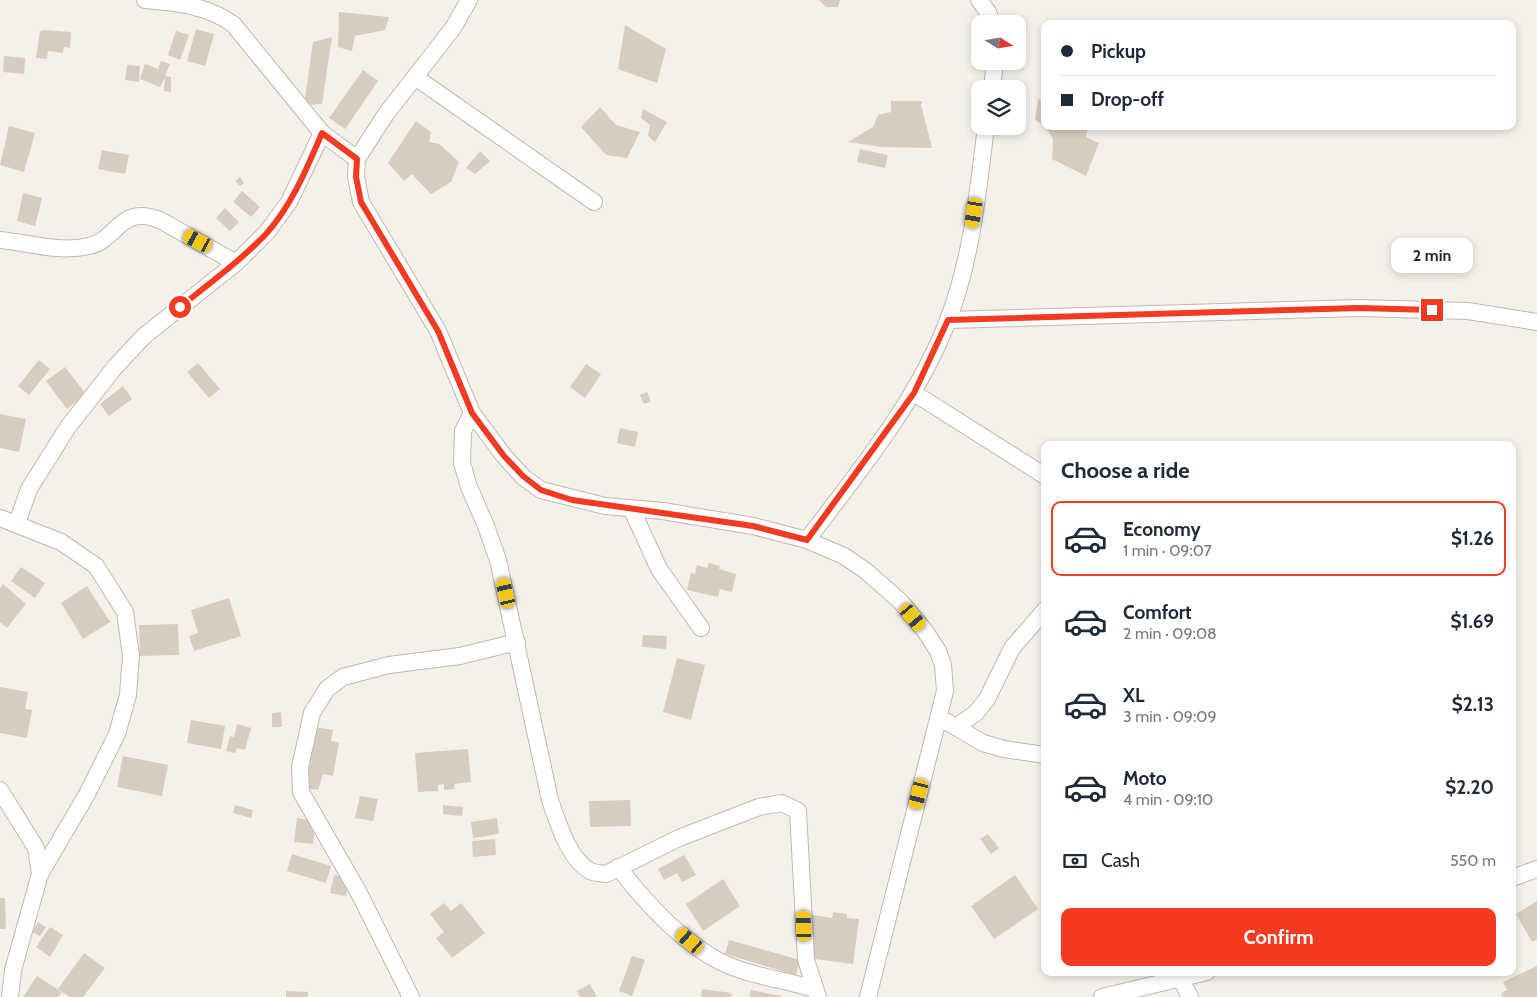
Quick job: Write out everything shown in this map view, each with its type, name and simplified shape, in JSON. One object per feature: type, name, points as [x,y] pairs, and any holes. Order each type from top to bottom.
[{"type":"street","points":[[145,0],[199,7],[218,14],[233,24],[322,133],[357,159]]},
{"type":"street","points":[[469,0],[453,28],[386,114],[357,159],[356,177],[361,202],[438,331],[472,413],[504,456],[523,476],[541,490],[572,500],[632,510],[663,511],[753,526],[807,540],[844,556],[866,571],[901,602],[925,631],[938,651],[943,665],[945,691],[868,997]]},
{"type":"street","points":[[979,0],[989,15]]},
{"type":"street","points":[[994,15],[998,0]]},
{"type":"street","points":[[415,77],[594,202]]},
{"type":"street","points":[[17,522],[28,489],[68,427],[115,367],[144,336],[236,264],[267,232],[289,202],[322,133]]},
{"type":"street","points":[[807,540],[914,393],[948,320],[969,246],[985,135]]},
{"type":"street","points":[[0,240],[53,248],[87,247],[102,240],[120,223],[135,217],[147,216],[160,220],[236,264]]},
{"type":"street","points":[[948,320],[1359,308],[1468,311],[1537,322]]},
{"type":"street","points":[[914,393],[1041,473]]},
{"type":"street","points":[[472,413],[463,431],[462,463],[469,487],[498,560],[550,800],[559,826],[576,859],[591,872],[606,874],[702,828],[751,810],[782,803],[794,808],[798,811],[803,875],[806,960],[816,993]]},
{"type":"street","points":[[632,510],[659,569],[701,628]]},
{"type":"street","points":[[0,518],[17,522],[61,542],[96,566],[125,612],[131,656],[128,695],[117,734],[86,796],[40,874],[7,968],[10,997]]},
{"type":"street","points":[[956,727],[976,713],[986,699],[1012,648],[1041,615]]},
{"type":"street","points":[[411,997],[360,893],[301,792],[300,767],[312,714],[328,689],[344,678],[389,665],[460,656],[517,642]]},
{"type":"street","points":[[938,718],[982,743],[1004,749],[1041,754]]},
{"type":"street","points":[[0,790],[36,848],[40,874]]},
{"type":"street","points":[[618,867],[654,910],[690,941],[719,961],[751,972],[786,980],[816,993]]},
{"type":"street","points":[[1516,877],[1537,869]]},
{"type":"street","points":[[1102,997],[1179,976],[1190,997]]},
{"type":"building","points":[[819,0],[840,0],[838,7],[826,7]]},
{"type":"building","points":[[339,12],[389,17],[385,30],[355,36],[352,51],[338,47]]},
{"type":"building","points":[[625,25],[666,49],[657,83],[618,69]]},
{"type":"building","points":[[196,29],[214,34],[205,66],[187,61]]},
{"type":"building","points":[[40,31],[71,32],[70,48],[64,47],[63,53],[48,51],[47,59],[36,58]]},
{"type":"building","points":[[176,31],[189,35],[180,60],[168,55]]},
{"type":"building","points":[[332,37],[322,104],[304,105],[313,42]]},
{"type":"building","points":[[4,56],[25,58],[24,74],[3,72]]},
{"type":"building","points":[[161,61],[170,64],[165,76],[171,77],[171,92],[164,91],[165,77],[160,87],[140,79],[145,64],[158,69]]},
{"type":"building","points":[[127,65],[140,66],[139,82],[125,80]]},
{"type":"building","points":[[363,70],[378,81],[345,129],[329,118]]},
{"type":"building","points":[[1038,99],[1041,100],[1041,124],[1035,120]]},
{"type":"building","points":[[891,101],[922,101],[921,105],[932,148],[882,147],[848,142],[873,127],[878,115],[891,112]]},
{"type":"building","points":[[600,107],[616,125],[640,132],[627,158],[606,155],[581,127]]},
{"type":"building","points":[[643,109],[667,122],[655,142],[648,136],[650,125],[641,118]]},
{"type":"building","points":[[416,121],[431,132],[429,142],[439,144],[459,162],[451,182],[431,194],[412,174],[404,181],[388,163]]},
{"type":"building","points":[[9,126],[35,133],[24,172],[0,165]]},
{"type":"building","points":[[1047,130],[1087,130],[1086,137],[1099,143],[1086,176],[1052,159],[1053,139]]},
{"type":"building","points":[[860,149],[888,155],[885,168],[857,162]]},
{"type":"building","points":[[102,150],[129,155],[125,174],[98,169]]},
{"type":"building","points":[[480,151],[490,161],[475,174],[466,168]]},
{"type":"building","points":[[240,177],[244,183],[240,186],[235,181]]},
{"type":"building","points":[[242,191],[260,207],[251,217],[233,202]]},
{"type":"building","points":[[23,193],[42,198],[35,226],[17,221]]},
{"type":"building","points":[[225,208],[239,222],[230,231],[216,218]]},
{"type":"building","points":[[39,360],[50,369],[29,395],[18,386]]},
{"type":"building","points":[[198,363],[220,389],[209,398],[187,372]]},
{"type":"building","points":[[586,364],[601,374],[585,398],[570,387]]},
{"type":"building","points":[[65,367],[86,394],[67,409],[46,381]]},
{"type":"building","points":[[123,386],[132,399],[109,416],[100,404]]},
{"type":"building","points":[[647,392],[651,402],[644,404],[640,395]]},
{"type":"building","points":[[0,414],[26,419],[19,452],[0,448]]},
{"type":"building","points":[[620,428],[638,432],[635,447],[617,443]]},
{"type":"building","points":[[709,563],[720,566],[719,569],[736,574],[732,592],[720,589],[718,597],[687,590],[691,573],[695,574],[697,565],[707,568]]},
{"type":"building","points":[[21,567],[45,583],[35,598],[11,581]]},
{"type":"building","points":[[3,584],[26,604],[7,628],[0,622],[0,588]]},
{"type":"building","points":[[87,586],[110,622],[83,639],[61,603]]},
{"type":"building","points":[[229,598],[241,636],[194,651],[189,636],[198,633],[191,610]]},
{"type":"building","points":[[178,624],[179,655],[140,656],[139,625]]},
{"type":"building","points":[[643,635],[667,636],[666,649],[642,647]]},
{"type":"building","points":[[677,658],[705,665],[691,720],[663,712]]},
{"type":"building","points":[[0,687],[28,692],[25,709],[32,710],[27,738],[0,733]]},
{"type":"building","points":[[281,712],[282,727],[272,727],[272,713]]},
{"type":"building","points":[[191,720],[225,726],[221,749],[187,743]]},
{"type":"building","points":[[237,724],[251,728],[245,750],[237,748],[235,753],[226,751],[230,736],[234,737]]},
{"type":"building","points":[[316,727],[333,730],[331,741],[339,742],[333,776],[323,774],[318,790],[305,788]]},
{"type":"building","points":[[468,749],[471,782],[454,784],[455,789],[444,790],[444,784],[438,785],[438,791],[418,792],[415,753]]},
{"type":"building","points":[[123,756],[168,765],[162,796],[117,787]]},
{"type":"building","points":[[360,796],[378,799],[373,821],[355,818]]},
{"type":"building","points":[[630,800],[631,826],[590,827],[589,801]]},
{"type":"building","points":[[235,805],[253,810],[251,818],[233,813]]},
{"type":"building","points":[[443,805],[463,807],[462,816],[443,814]]},
{"type":"building","points":[[297,818],[316,821],[313,844],[294,842]]},
{"type":"building","points":[[497,818],[499,834],[473,838],[471,822]]},
{"type":"building","points":[[988,834],[999,848],[991,854],[980,839]]},
{"type":"building","points":[[495,839],[496,855],[473,857],[472,841]]},
{"type":"building","points":[[292,854],[331,866],[326,883],[287,871]]},
{"type":"building","points":[[684,855],[696,875],[682,882],[677,873],[664,880],[658,869]]},
{"type":"building","points":[[334,875],[350,878],[346,896],[330,893]]},
{"type":"building","points":[[1015,875],[1038,909],[994,939],[971,906]]},
{"type":"building","points":[[723,879],[740,906],[703,931],[686,904]]},
{"type":"building","points":[[0,898],[5,898],[6,929],[0,929]]},
{"type":"building","points":[[1537,901],[1537,939],[1532,942],[1516,914]]},
{"type":"building","points":[[444,903],[451,911],[461,903],[485,933],[452,958],[436,938],[444,932],[430,914]]},
{"type":"building","points":[[833,912],[847,914],[847,918],[859,919],[853,964],[807,958],[813,915],[832,918]]},
{"type":"building","points":[[38,922],[46,927],[40,936],[32,932]]},
{"type":"building","points":[[50,927],[63,935],[50,957],[36,947]]},
{"type":"building","points":[[729,940],[800,960],[796,975],[725,954]]},
{"type":"building","points":[[84,953],[105,968],[83,997],[70,997],[58,989]]},
{"type":"building","points":[[632,956],[645,960],[632,996],[619,991]]},
{"type":"building","points":[[1537,966],[1537,997],[1503,997],[1501,993],[1507,990],[1503,982]]},
{"type":"building","points":[[37,976],[62,992],[58,997],[23,997]]},
{"type":"building","points":[[590,984],[597,997],[580,997],[577,991]]},
{"type":"building","points":[[702,989],[732,993],[731,997],[701,997]]},
{"type":"building","points":[[751,990],[781,996],[781,997],[749,997]]},
{"type":"building","points":[[286,991],[308,992],[308,997],[286,997]]},
{"type":"route","points":[[180,307],[236,264],[267,232],[289,202],[322,133],[357,159],[356,177],[361,202],[438,331],[472,413],[504,456],[523,476],[541,490],[572,500],[632,510],[663,511],[753,526],[807,540],[914,393],[948,320],[1359,308],[1432,310]]}]
